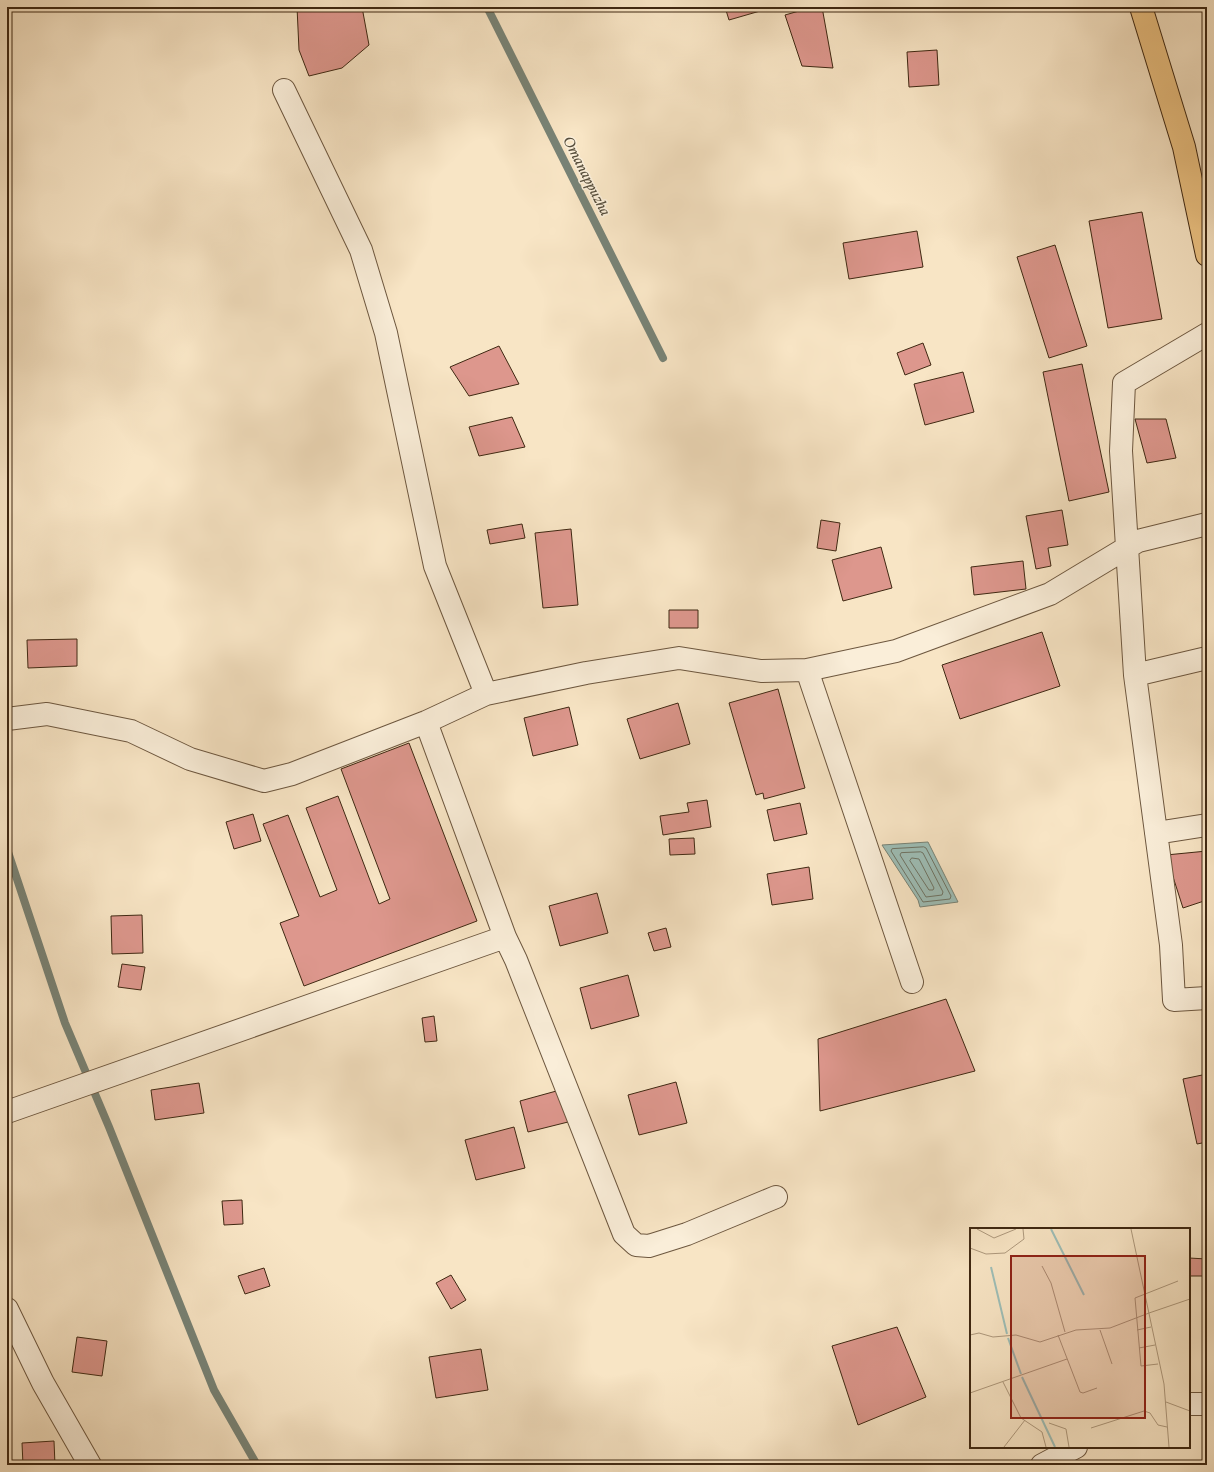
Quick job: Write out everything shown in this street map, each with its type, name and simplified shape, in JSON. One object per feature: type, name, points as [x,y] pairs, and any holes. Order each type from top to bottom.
[{"type":"main road","points":[[1141,7],[1184,147],[1207,256]]},
{"type":"street","points":[[284,90],[361,250],[386,333],[435,566],[486,694]]},
{"type":"street","points":[[1207,334],[1124,383],[1121,451],[1135,675],[1171,945],[1174,1000],[1207,998]]},
{"type":"street","points":[[7,719],[47,714],[130,731],[190,759],[264,781],[292,774],[426,722],[486,694],[586,673],[679,658],[761,671],[807,670],[896,651],[1050,594],[1138,541],[1207,524]]},
{"type":"street","points":[[1135,675],[1207,658]]},
{"type":"street","points":[[807,670],[912,982]]},
{"type":"street","points":[[426,722],[505,937],[516,960],[624,1234],[636,1245],[649,1246],[687,1234],[776,1198]]},
{"type":"street","points":[[1156,833],[1207,825]]},
{"type":"street","points":[[7,1112],[505,937]]},
{"type":"street","points":[[7,1309],[44,1383],[90,1465]]},
{"type":"street","points":[[1190,1404],[1207,1404]]},
{"type":"street","points":[[1042,1465],[1074,1448]]},
{"type":"water","points":[[928,842],[958,902],[920,907],[918,900],[882,845]]},
{"type":"building","points":[[297,7],[362,7],[369,45],[342,68],[309,76],[299,50]]},
{"type":"building","points":[[725,7],[766,7],[767,9],[729,20]]},
{"type":"building","points":[[813,7],[822,7],[833,68],[802,66],[785,15]]},
{"type":"building","points":[[937,50],[939,85],[909,87],[907,52]]},
{"type":"building","points":[[1142,212],[1162,319],[1108,328],[1089,221]]},
{"type":"building","points":[[917,231],[923,267],[849,279],[843,243]]},
{"type":"building","points":[[1055,245],[1087,346],[1049,358],[1017,257]]},
{"type":"building","points":[[923,343],[931,365],[905,375],[897,353]]},
{"type":"building","points":[[499,346],[519,384],[469,396],[450,367]]},
{"type":"building","points":[[1082,364],[1109,492],[1069,501],[1043,372]]},
{"type":"building","points":[[963,372],[974,412],[925,425],[914,384]]},
{"type":"building","points":[[512,417],[525,447],[479,456],[469,427]]},
{"type":"building","points":[[1135,419],[1166,419],[1176,458],[1147,463]]},
{"type":"building","points":[[1062,510],[1068,545],[1048,548],[1051,566],[1036,569],[1026,516]]},
{"type":"building","points":[[821,520],[840,523],[836,551],[817,548]]},
{"type":"building","points":[[522,524],[525,538],[490,544],[487,530]]},
{"type":"building","points":[[571,529],[578,605],[543,608],[535,533]]},
{"type":"building","points":[[881,547],[892,588],[843,601],[832,560]]},
{"type":"building","points":[[1023,561],[1026,589],[974,595],[971,567]]},
{"type":"building","points":[[669,610],[698,610],[698,628],[669,628]]},
{"type":"building","points":[[1042,632],[1060,686],[960,719],[942,665]]},
{"type":"building","points":[[77,639],[77,666],[28,668],[27,640]]},
{"type":"building","points":[[778,689],[805,788],[764,799],[763,793],[756,795],[729,703]]},
{"type":"building","points":[[678,703],[690,744],[640,759],[627,719]]},
{"type":"building","points":[[569,707],[578,745],[533,756],[524,718]]},
{"type":"building","points":[[409,743],[477,921],[304,986],[280,923],[299,916],[263,824],[288,815],[320,897],[337,890],[306,808],[338,796],[379,904],[390,899],[341,769]]},
{"type":"building","points":[[707,800],[711,827],[663,835],[660,816],[689,812],[687,803]]},
{"type":"building","points":[[800,803],[807,834],[774,841],[767,810]]},
{"type":"building","points":[[253,814],[261,841],[234,849],[226,822]]},
{"type":"building","points":[[694,838],[695,854],[670,855],[669,839]]},
{"type":"building","points":[[1207,851],[1207,900],[1183,908],[1166,855]]},
{"type":"building","points":[[809,867],[813,899],[772,905],[767,874]]},
{"type":"building","points":[[597,893],[608,933],[560,946],[549,906]]},
{"type":"building","points":[[142,915],[143,953],[112,954],[111,916]]},
{"type":"building","points":[[666,928],[671,947],[654,951],[648,933]]},
{"type":"building","points":[[122,964],[145,967],[141,990],[118,987]]},
{"type":"building","points":[[628,975],[639,1016],[591,1029],[580,988]]},
{"type":"building","points":[[946,999],[975,1071],[820,1111],[818,1039]]},
{"type":"building","points":[[434,1016],[437,1041],[425,1042],[422,1018]]},
{"type":"building","points":[[1207,1074],[1207,1142],[1197,1144],[1183,1079]]},
{"type":"building","points":[[676,1082],[687,1123],[639,1135],[628,1095]]},
{"type":"building","points":[[199,1083],[204,1113],[155,1120],[151,1090]]},
{"type":"building","points":[[560,1090],[568,1122],[528,1132],[520,1101]]},
{"type":"building","points":[[514,1127],[525,1168],[476,1180],[465,1140]]},
{"type":"building","points":[[242,1200],[243,1224],[224,1225],[222,1201]]},
{"type":"building","points":[[1190,1258],[1207,1259],[1207,1276],[1190,1276]]},
{"type":"building","points":[[264,1268],[270,1286],[245,1294],[238,1276]]},
{"type":"building","points":[[451,1275],[466,1300],[451,1309],[436,1283]]},
{"type":"building","points":[[897,1327],[926,1397],[858,1425],[832,1346]]},
{"type":"building","points":[[77,1337],[107,1341],[102,1376],[72,1372]]},
{"type":"building","points":[[481,1349],[488,1390],[436,1398],[429,1357]]},
{"type":"building","points":[[54,1441],[55,1465],[23,1465],[22,1443]]},
{"type":"waterway","name":"Omanappuzha","points":[[487,7],[663,358]]},
{"type":"waterway","points":[[7,849],[65,1023],[109,1127],[214,1390],[257,1465]]}]
